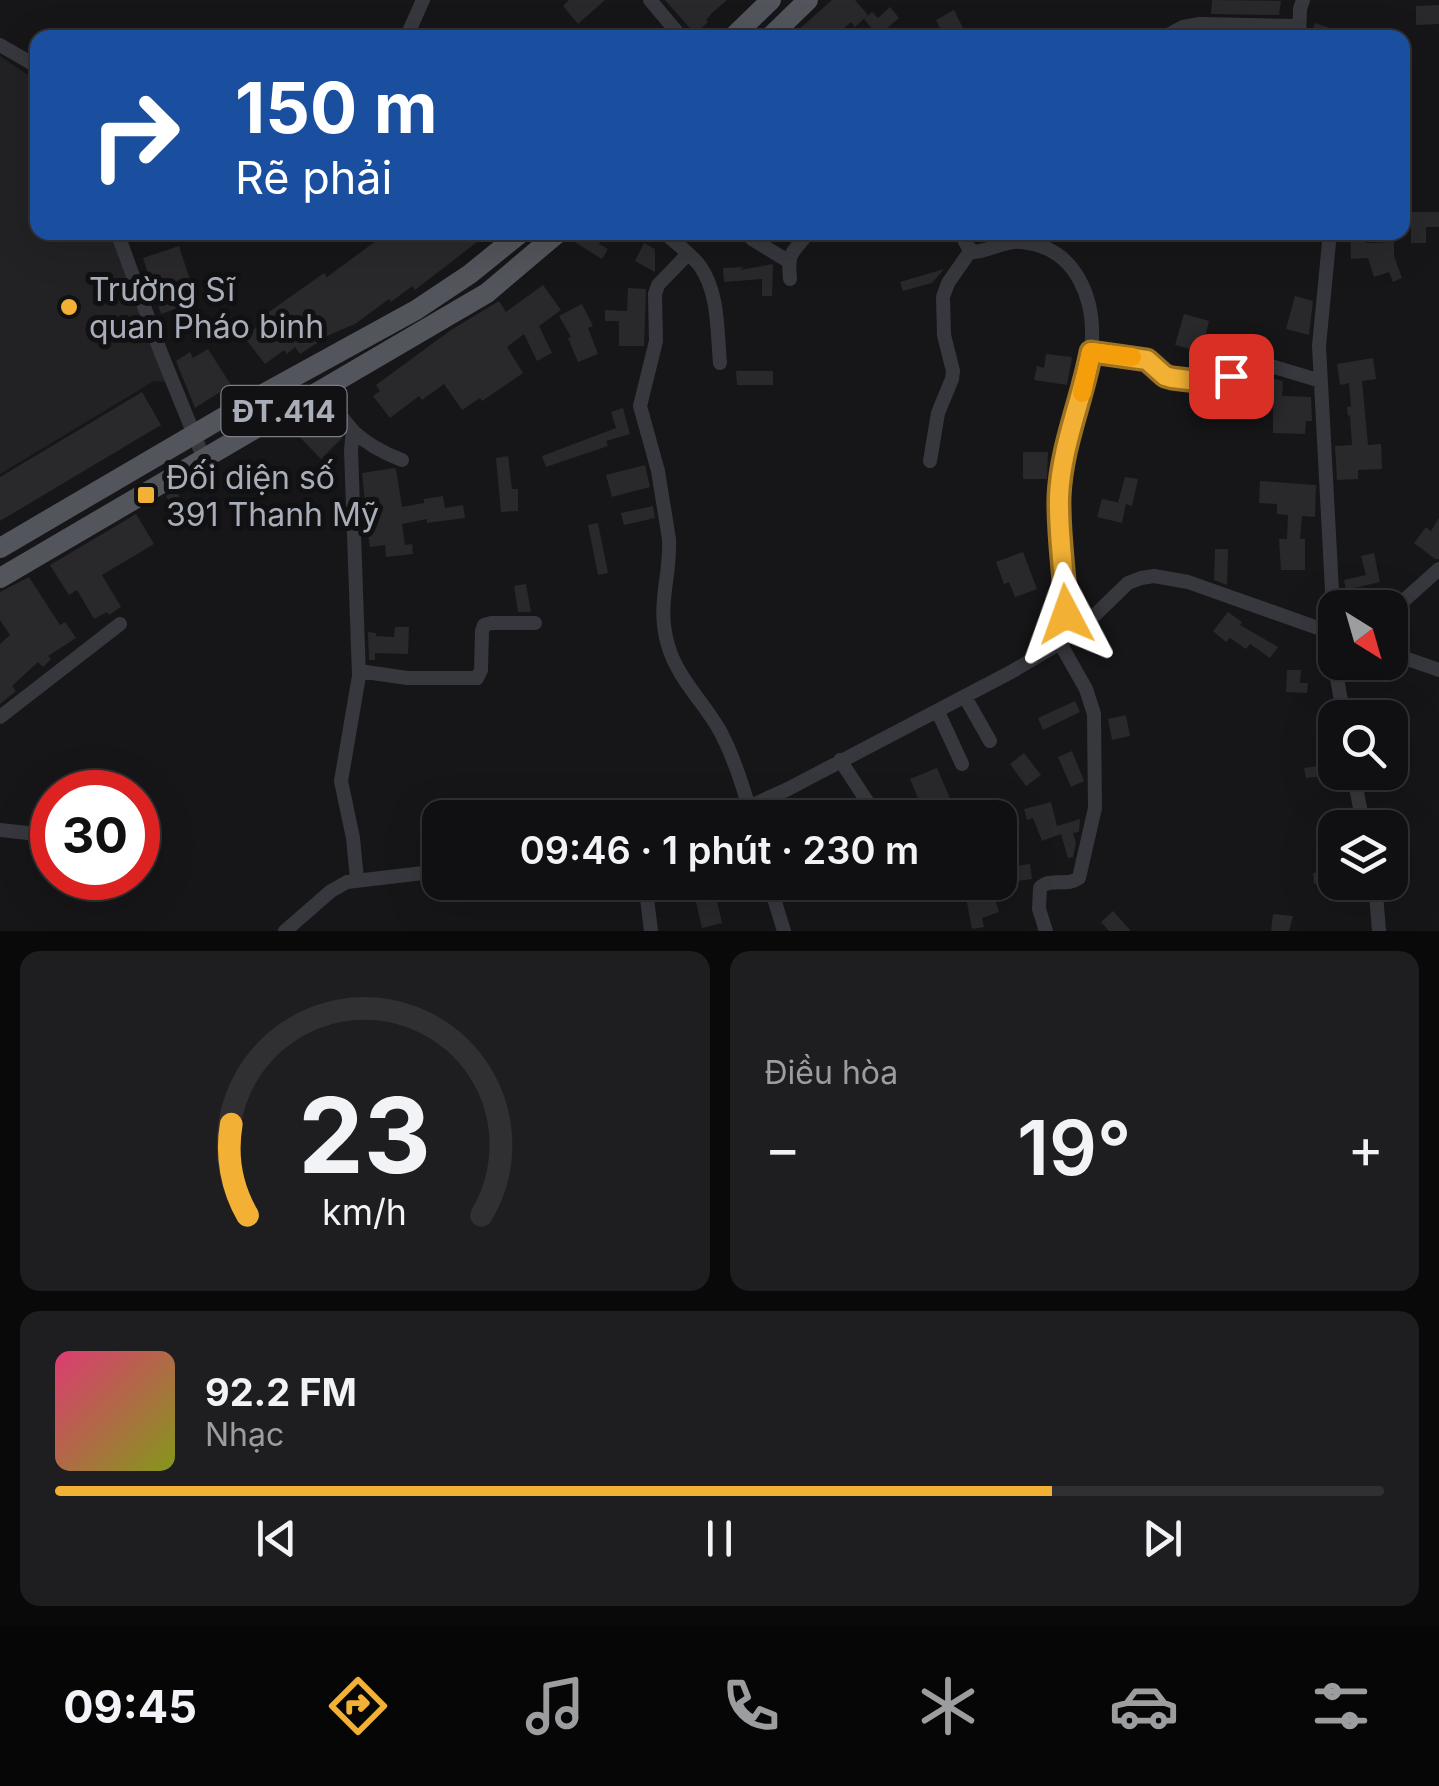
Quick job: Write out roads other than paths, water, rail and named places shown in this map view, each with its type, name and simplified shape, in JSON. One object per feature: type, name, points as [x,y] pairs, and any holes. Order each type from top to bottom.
[{"type":"main road","points":[[740,30],[770,0]]},
{"type":"main road","points":[[782,30],[808,0]]},
{"type":"main road","points":[[0,548],[416,310],[512,240]]},
{"type":"main road","name":"ĐT.414","points":[[0,578],[487,293],[550,240]]},
{"type":"street","points":[[410,30],[423,0]]},
{"type":"street","points":[[650,0],[675,30]]},
{"type":"street","points":[[1298,30],[1303,0]]},
{"type":"street","points":[[1178,30],[1200,24],[1274,30]]},
{"type":"street","points":[[0,45],[30,62]]},
{"type":"street","points":[[120,240],[160,353],[204,459]]},
{"type":"street","points":[[673,240],[705,274],[715,305],[720,363]]},
{"type":"street","points":[[754,240],[788,261]]},
{"type":"street","points":[[790,280],[788,261],[802,240]]},
{"type":"street","points":[[965,240],[971,250],[978,252],[1018,242],[1038,246],[1064,260],[1085,289],[1091,327],[1091,352],[1065,450],[1059,495],[1065,638],[1094,714],[1096,808],[1079,878],[1074,882],[1046,882],[1040,888],[1039,909],[1046,931]]},
{"type":"street","points":[[1329,240],[1318,346],[1332,590]]},
{"type":"street","points":[[930,462],[938,413],[953,371],[944,335],[943,296],[948,282],[971,250]]},
{"type":"street","points":[[688,254],[658,285],[655,294],[656,340],[640,406],[658,471],[669,538],[662,604],[668,646],[721,733],[746,800]]},
{"type":"street","points":[[1091,352],[1147,360],[1165,376],[1216,384],[1228,382],[1241,357],[1321,381]]},
{"type":"street","points":[[321,392],[365,442],[402,460]]},
{"type":"street","points":[[354,430],[351,450],[359,671],[358,694],[340,773],[357,860],[357,880]]},
{"type":"street","points":[[1408,597],[1439,569]]},
{"type":"street","points":[[770,800],[938,712],[1065,638],[1128,583],[1154,576],[1188,582],[1318,628]]},
{"type":"street","points":[[0,718],[120,624]]},
{"type":"street","points":[[359,671],[407,678],[477,678],[482,670],[484,625],[535,624]]},
{"type":"street","points":[[1408,659],[1439,670]]},
{"type":"street","points":[[965,697],[990,741]]},
{"type":"street","points":[[938,712],[962,764]]},
{"type":"street","points":[[840,760],[866,800]]},
{"type":"street","points":[[0,830],[30,833]]},
{"type":"street","points":[[285,931],[347,882],[422,873]]},
{"type":"street","points":[[648,900],[651,931]]},
{"type":"street","points":[[775,900],[784,931]]},
{"type":"street","points":[[1376,900],[1379,931]]},
{"type":"place","name":"Trường Sĩ quan Pháo binh","points":[[69,307]]},
{"type":"place","name":"Đối diện số 391 Thanh Mỹ","points":[[146,495]]}]
